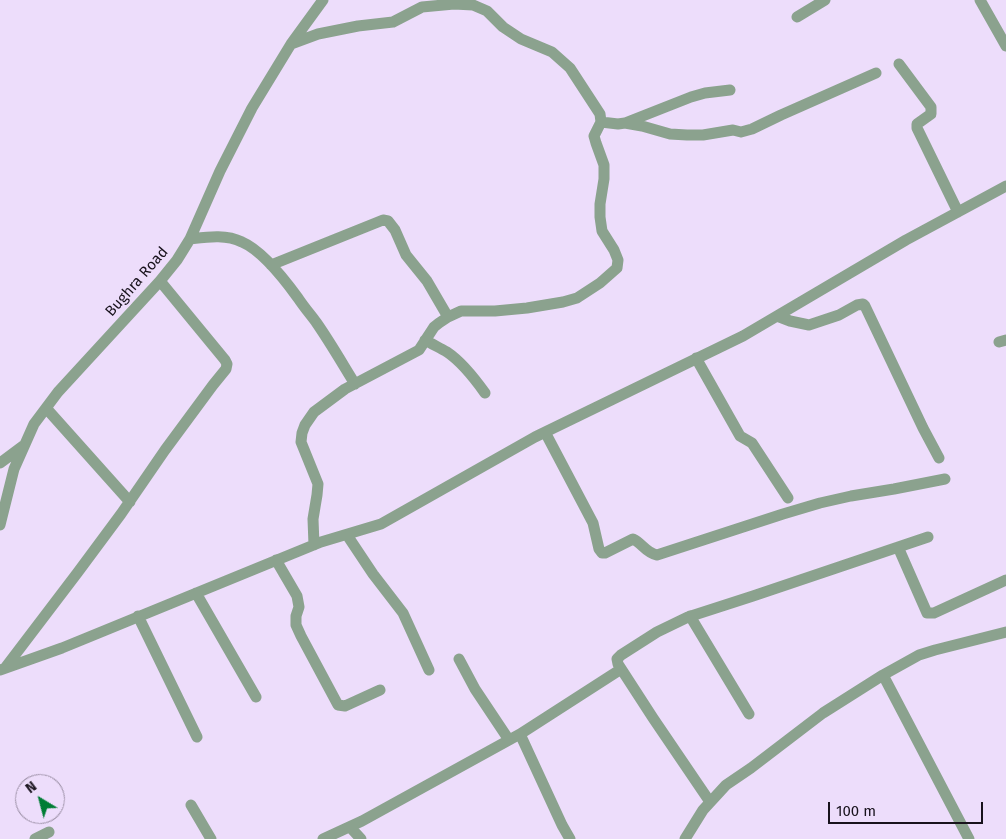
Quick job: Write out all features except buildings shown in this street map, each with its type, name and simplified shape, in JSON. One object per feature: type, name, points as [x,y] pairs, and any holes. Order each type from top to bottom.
[{"type":"street","name":"Bughra Road","points":[[0,525],[14,469],[34,424],[58,392],[160,282],[177,260],[190,238],[220,171],[252,108],[291,44],[323,0]]},
{"type":"street","points":[[797,17],[825,0]]},
{"type":"street","points":[[980,0],[1006,46]]},
{"type":"street","points":[[291,44],[318,34],[358,26],[393,22],[422,8],[454,4],[472,5],[487,11],[504,27],[521,38],[552,52],[570,68],[600,114],[601,122],[594,136],[604,165],[600,216],[602,231],[618,260],[617,268],[600,283],[578,298],[535,307],[495,311],[461,311],[448,317],[434,327],[420,350],[355,384],[314,412],[305,424],[301,442],[318,484],[313,519],[314,545]]},
{"type":"street","points":[[899,64],[931,107],[931,114],[917,124],[917,128],[958,212]]},
{"type":"street","points":[[625,123],[670,134],[703,135],[733,130],[741,132],[752,129],[781,114],[876,73]]},
{"type":"street","points":[[601,122],[625,123],[692,97],[705,93],[730,90]]},
{"type":"street","points":[[3,669],[62,648],[314,545],[381,524],[545,432],[743,336],[906,240],[1006,186]]},
{"type":"street","points":[[271,265],[383,220],[388,221],[395,230],[406,255],[427,281],[448,317]]},
{"type":"street","points":[[190,238],[220,236],[234,238],[256,250],[288,284],[317,323],[355,384]]},
{"type":"street","points":[[3,669],[78,572],[130,502],[176,435],[226,369],[227,364],[225,360],[160,282]]},
{"type":"street","points":[[777,316],[790,322],[809,326],[863,304],[939,458]]},
{"type":"street","points":[[425,340],[452,356],[486,393]]},
{"type":"street","points":[[696,358],[740,436],[752,443],[788,498]]},
{"type":"street","points":[[46,408],[130,502]]},
{"type":"street","points":[[545,432],[593,523],[602,553],[606,553],[633,539],[647,551],[657,555],[820,503],[945,479]]},
{"type":"street","points":[[0,463],[25,445]]},
{"type":"street","points":[[347,535],[373,574],[404,613],[429,670]]},
{"type":"street","points":[[710,802],[621,669],[617,659],[657,632],[690,616],[928,537]]},
{"type":"street","points":[[898,547],[927,613],[934,613],[1006,580]]},
{"type":"street","points":[[276,560],[297,596],[299,607],[296,625],[338,705],[345,706],[380,690]]},
{"type":"street","points":[[196,593],[256,697]]},
{"type":"street","points":[[138,616],[196,737]]},
{"type":"street","points":[[690,616],[748,714]]},
{"type":"street","points":[[685,839],[703,810],[726,785],[823,713],[919,655],[1006,632]]},
{"type":"street","points":[[459,659],[475,689],[509,740]]},
{"type":"street","points":[[323,839],[362,821],[520,734],[621,669]]},
{"type":"street","points":[[883,675],[969,839]]},
{"type":"street","points":[[520,734],[570,839]]},
{"type":"street","points":[[191,805],[211,839]]},
{"type":"street","points":[[350,827],[361,839]]},
{"type":"street","points":[[35,839],[49,832]]}]
